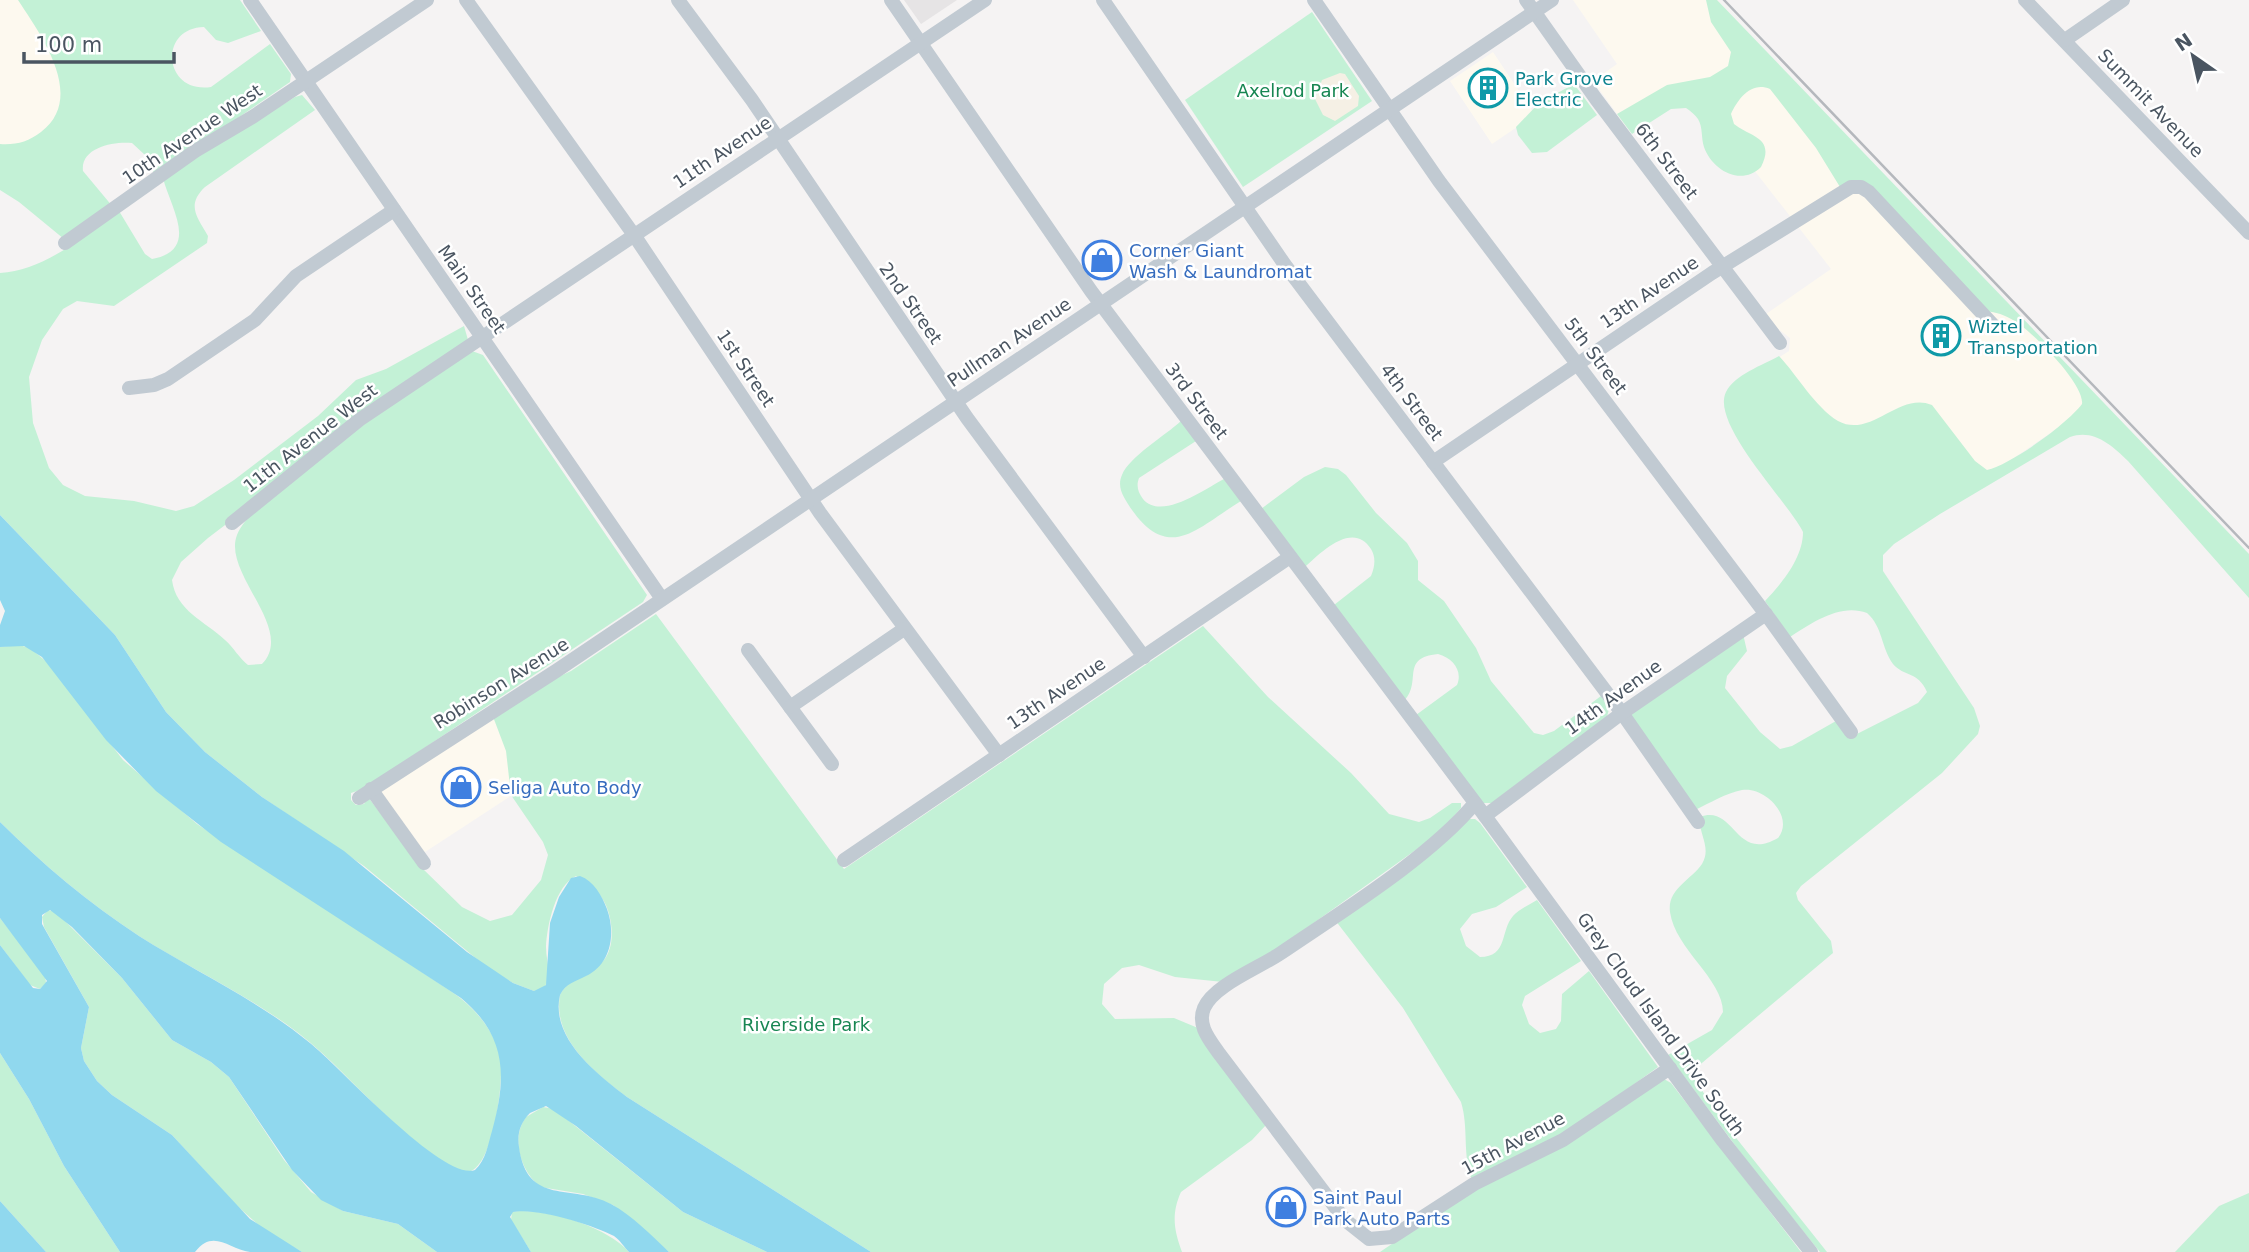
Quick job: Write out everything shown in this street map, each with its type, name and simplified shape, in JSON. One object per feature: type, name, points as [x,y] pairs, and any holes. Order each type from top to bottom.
[{"type":"street","name":"Main Street","points":[[250,0],[662,599]]},
{"type":"street","name":"10th Avenue West","points":[[65,243],[190,154],[306,82],[427,0]]},
{"type":"street","name":"1st Street","points":[[466,0],[634,235],[811,499],[999,755]]},
{"type":"street","name":"2nd Street","points":[[677,0],[777,139],[956,401],[1144,657]]},
{"type":"street","name":"3rd Street","points":[[891,0],[1100,303],[1485,816]]},
{"type":"street","name":"11th Avenue","points":[[482,338],[985,0]]},
{"type":"street","name":"4th Street","points":[[1103,0],[1245,207],[1622,713],[1698,822]]},
{"type":"street","name":"5th Street","points":[[1314,0],[1439,181],[1766,614],[1851,732]]},
{"type":"street","name":"Pullman Avenue","points":[[662,599],[1390,109],[1530,6],[1552,0]]},
{"type":"street","name":"Summit Avenue","points":[[2025,0],[2249,233]]},
{"type":"street","points":[[2065,40],[2123,0]]},
{"type":"street","name":"6th Street","points":[[1530,6],[1595,99],[1780,343]]},
{"type":"street","name":"13th Avenue","points":[[1433,462],[1723,267],[1842,191],[1857,186],[1871,193],[1994,326]]},
{"type":"street","points":[[129,388],[156,385],[168,379],[254,320],[296,276],[394,209]]},
{"type":"street","name":"11th Avenue West","points":[[232,523],[354,424],[482,338]]},
{"type":"street","name":"13th Avenue","points":[[844,860],[1290,556]]},
{"type":"street","name":"Robinson Avenue","points":[[424,863],[365,793],[662,599]]},
{"type":"street","name":"14th Avenue","points":[[1485,816],[1622,713],[1766,614]]},
{"type":"street","points":[[790,707],[904,629]]},
{"type":"street","points":[[748,650],[832,764]]},
{"type":"street","name":"15th Avenue","points":[[1475,803],[1442,836],[1365,894],[1256,969],[1221,989],[1203,1011],[1203,1027],[1215,1047],[1345,1220],[1369,1239],[1392,1237],[1482,1179],[1563,1140],[1670,1068]]},
{"type":"street","name":"Grey Cloud Island Drive South","points":[[1485,816],[1762,1192],[1811,1252]]},
{"type":"shaded area","points":[[0,0],[41,0],[105,93],[0,165]]},
{"type":"shaded area","points":[[904,0],[957,0],[921,24]]},
{"type":"shaded area","points":[[1573,0],[1717,0],[2099,400],[1862,561],[1778,358],[1789,351],[1790,338],[1777,328],[1766,314],[1831,269],[1688,85],[1626,126],[1593,81],[1617,64]]},
{"type":"shaded area","points":[[1493,52],[1535,115],[1492,144],[1450,81]]},
{"type":"shaded area","points":[[502,708],[546,773],[422,854],[381,796],[380,789]]},
{"type":"green space","points":[[18,0],[240,0],[261,31],[228,43],[216,40],[204,27],[189,30],[179,38],[173,48],[172,60],[176,71],[183,81],[195,86],[211,87],[270,44],[291,74],[290,82],[155,175],[145,155],[132,143],[117,143],[93,151],[87,156],[83,171],[113,207],[64,239],[0,190],[0,144],[22,142],[41,132],[54,118],[60,101],[60,84],[55,66],[47,47]]},
{"type":"green space","points":[[1706,0],[1717,0],[2249,554],[2249,598],[2128,461],[2102,440],[2079,435],[2070,437],[1940,514],[1894,544],[1883,555],[1883,571],[1974,708],[1980,726],[1978,734],[1942,773],[1801,886],[1796,893],[1798,900],[1831,941],[1833,953],[1690,1073],[1725,1124],[1827,1252],[1820,1252],[1758,1176],[1668,1055],[1712,1030],[1723,1012],[1715,988],[1680,939],[1670,912],[1672,897],[1705,858],[1700,817],[1712,815],[1721,818],[1744,839],[1764,844],[1778,838],[1783,821],[1768,798],[1751,790],[1730,793],[1695,810],[1630,714],[1743,634],[1747,651],[1727,676],[1725,688],[1760,732],[1780,749],[1792,746],[1836,721],[1849,738],[1918,703],[1927,692],[1915,677],[1893,664],[1876,625],[1867,613],[1847,611],[1827,616],[1790,637],[1765,601],[1795,561],[1803,532],[1753,463],[1729,423],[1724,406],[1726,392],[1735,380],[1779,356],[1822,408],[1838,421],[1850,425],[1874,420],[1908,404],[1920,402],[1932,405],[1975,461],[1987,470],[2010,460],[2038,442],[2082,404],[2075,384],[2044,346],[2013,320],[1986,311],[1872,188],[1840,187],[1816,148],[1770,89],[1751,89],[1741,97],[1731,114],[1734,124],[1759,139],[1765,149],[1761,167],[1745,176],[1728,173],[1713,163],[1704,147],[1701,125],[1686,108],[1671,109],[1632,134],[1617,114],[1667,85],[1710,77],[1728,66],[1731,52],[1711,22]]},
{"type":"green space","name":"Axelrod Park","points":[[1312,12],[1372,101],[1243,187],[1185,100]]},
{"type":"green space","points":[[1574,84],[1597,115],[1547,152],[1532,153],[1518,135],[1516,127],[1539,103]]},
{"type":"green space","name":"Riverside Park","points":[[302,95],[315,110],[199,193],[195,211],[208,236],[207,243],[114,306],[77,301],[63,309],[42,340],[29,377],[33,423],[49,468],[63,485],[85,496],[134,501],[176,511],[194,506],[234,480],[318,416],[356,380],[386,369],[464,326],[468,340],[208,538],[181,562],[172,580],[185,608],[225,640],[248,665],[262,664],[270,650],[270,634],[239,566],[235,550],[237,535],[244,523],[300,473],[372,419],[472,351],[483,355],[647,595],[643,602],[363,789],[351,793],[351,800],[356,805],[364,804],[368,797],[422,868],[462,907],[490,921],[512,915],[541,880],[548,855],[543,842],[511,795],[506,751],[492,714],[532,689],[571,671],[656,614],[844,869],[1203,626],[1268,697],[1351,773],[1389,814],[1419,822],[1452,803],[1461,803],[1461,808],[1438,834],[1259,962],[1223,982],[1175,977],[1139,965],[1122,968],[1104,984],[1102,1004],[1115,1019],[1174,1018],[1198,1028],[1266,1125],[1252,1140],[1181,1192],[1175,1222],[1182,1252],[871,1252],[627,1097],[578,1053],[563,1026],[559,1011],[560,995],[568,984],[603,961],[611,946],[612,936],[607,907],[593,888],[576,876],[558,897],[548,928],[546,947],[549,975],[542,990],[534,991],[513,983],[484,965],[364,866],[262,797],[205,752],[166,712],[115,635],[0,515],[0,273],[16,271],[48,259],[119,211],[145,254],[152,259],[167,254],[175,247],[179,237],[176,214],[163,178]]},
{"type":"green space","points":[[1181,421],[1196,441],[1139,478],[1138,489],[1143,499],[1151,505],[1172,505],[1195,496],[1224,479],[1241,501],[1198,529],[1172,537],[1159,535],[1146,526],[1127,502],[1120,480],[1132,461]]},
{"type":"green space","points":[[1325,467],[1338,469],[1346,475],[1376,513],[1407,543],[1418,561],[1418,580],[1444,601],[1476,648],[1491,681],[1534,733],[1543,735],[1554,731],[1601,696],[1609,709],[1607,717],[1492,803],[1483,803],[1416,715],[1457,685],[1459,675],[1455,666],[1438,654],[1419,660],[1415,665],[1410,692],[1405,700],[1334,605],[1371,576],[1374,555],[1371,549],[1364,541],[1346,538],[1319,554],[1305,567],[1261,509],[1304,477]]},
{"type":"green space","points":[[19,645],[30,648],[48,663],[123,760],[197,824],[452,992],[475,1011],[497,1045],[501,1081],[490,1142],[483,1158],[474,1169],[464,1172],[432,1155],[301,1036],[257,1005],[121,924],[66,882],[0,822],[0,647]]},
{"type":"green space","points":[[1467,819],[1475,819],[1480,823],[1527,887],[1496,907],[1472,914],[1460,929],[1466,946],[1480,957],[1495,953],[1513,916],[1537,900],[1581,961],[1525,996],[1522,1005],[1529,1024],[1540,1033],[1556,1029],[1561,1021],[1562,994],[1589,971],[1658,1067],[1569,1131],[1472,1180],[1467,1160],[1461,1102],[1403,1008],[1335,920]]},
{"type":"green space","points":[[48,910],[56,912],[122,978],[172,1040],[211,1062],[229,1077],[284,1160],[311,1192],[343,1211],[398,1224],[437,1252],[302,1252],[264,1230],[235,1204],[172,1135],[112,1095],[97,1081],[84,1061],[81,1048],[89,1007],[44,927],[42,917]]},
{"type":"green space","points":[[0,918],[45,975],[46,983],[40,989],[30,985],[0,945]]},
{"type":"green space","points":[[0,1053],[29,1099],[64,1166],[120,1252],[46,1252],[0,1201]]},
{"type":"green space","points":[[1664,1079],[1671,1083],[1801,1252],[1380,1252],[1439,1212]]},
{"type":"green space","points":[[543,1107],[554,1109],[683,1212],[767,1252],[669,1252],[613,1205],[583,1194],[540,1187],[523,1164],[518,1145],[521,1126],[526,1117]]},
{"type":"green space","points":[[2249,1193],[2249,1252],[2175,1252],[2219,1206]]},
{"type":"green space","points":[[512,1212],[547,1213],[578,1222],[607,1235],[629,1252],[531,1252],[511,1220]]},
{"type":"sand","points":[[1340,73],[1345,74],[1359,96],[1358,106],[1335,121],[1323,115],[1315,99],[1322,80]]},
{"type":"water","points":[[0,515],[115,635],[166,712],[205,752],[262,797],[344,851],[467,952],[513,983],[534,991],[546,985],[550,923],[559,897],[571,878],[580,876],[589,881],[600,894],[607,909],[611,938],[601,964],[594,971],[568,985],[560,995],[562,1026],[579,1054],[627,1097],[871,1252],[767,1252],[683,1212],[576,1126],[546,1106],[530,1113],[519,1133],[524,1166],[531,1178],[541,1186],[553,1190],[596,1198],[611,1204],[634,1220],[669,1252],[629,1252],[614,1236],[593,1227],[549,1214],[523,1211],[513,1212],[510,1217],[531,1252],[437,1252],[398,1224],[343,1211],[321,1200],[292,1170],[229,1077],[211,1062],[172,1040],[122,978],[72,927],[50,910],[42,915],[42,924],[89,1007],[81,1048],[84,1061],[97,1081],[112,1095],[172,1135],[250,1219],[302,1252],[250,1252],[221,1242],[208,1241],[195,1252],[120,1252],[64,1166],[29,1099],[0,1053],[0,945],[33,988],[40,989],[47,981],[0,918],[0,822],[66,882],[121,924],[248,1000],[310,1043],[416,1141],[460,1169],[475,1170],[486,1152],[500,1093],[499,1058],[487,1027],[461,998],[221,842],[156,791],[106,740],[42,657],[24,646],[0,647],[0,625],[5,611],[0,600]]},
{"type":"water","points":[[0,1201],[46,1252],[0,1252]]},
{"type":"railway","points":[[1724,0],[2249,548]]},
{"type":"place","name":"Park Grove Electric","points":[[1488,88]]},
{"type":"place","name":"Corner Giant Wash & Laundromat","points":[[1102,260]]},
{"type":"place","name":"Wiztel Transportation","points":[[1941,336]]},
{"type":"place","name":"Seliga Auto Body","points":[[461,787]]},
{"type":"place","name":"Saint Paul Park Auto Parts","points":[[1286,1207]]}]
